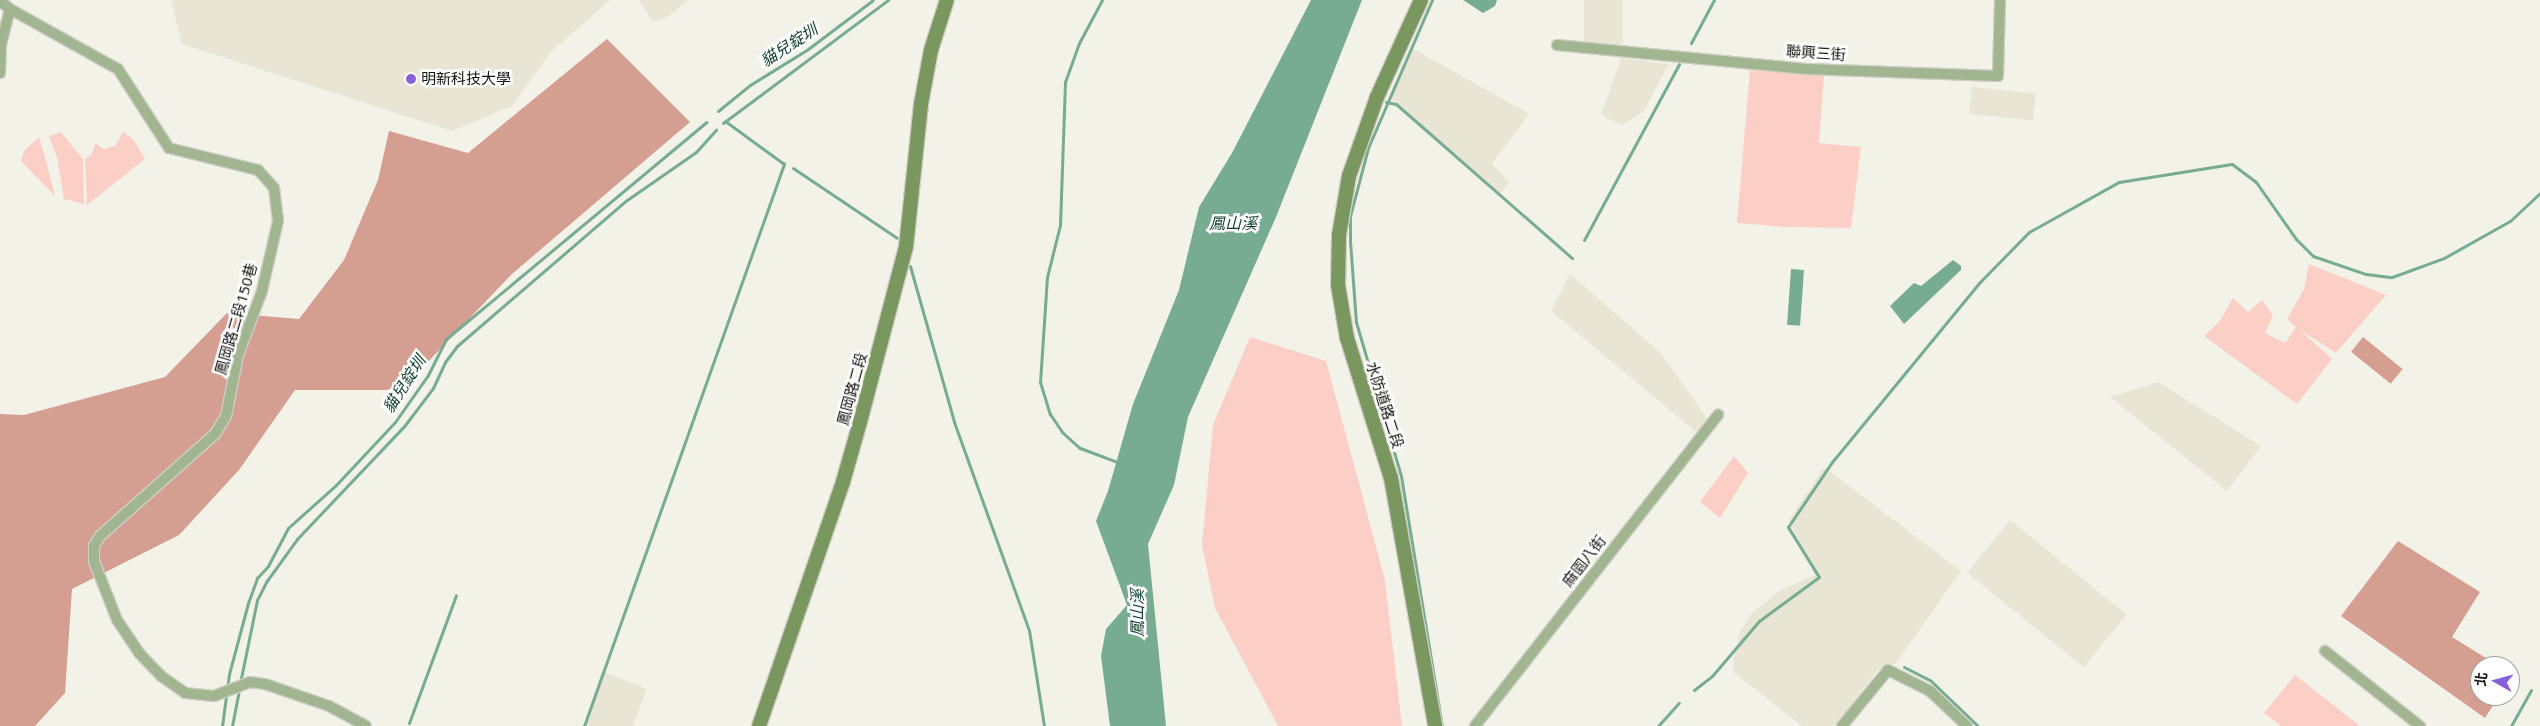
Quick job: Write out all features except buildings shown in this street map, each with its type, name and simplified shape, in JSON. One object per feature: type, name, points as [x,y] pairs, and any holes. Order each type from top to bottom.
[{"type":"street","name":"鳳岡路二段","points":[[759,726],[843,482],[906,247],[921,104],[931,50],[947,0]]},
{"type":"street","name":"水防道路二段","points":[[1422,0],[1377,97],[1349,176],[1339,235],[1338,285],[1347,338],[1391,478],[1435,726]]},
{"type":"street","name":"聯興三街","points":[[1557,45],[1806,68],[1998,76],[2000,0]]},
{"type":"street","name":"鳳岡路二段150巷","points":[[0,1],[10,9],[118,69],[169,148],[258,170],[274,188],[278,221],[262,291],[238,355],[226,416],[215,434],[100,536],[94,546],[94,562],[117,620],[139,653],[161,676],[185,693],[200,697],[224,692],[250,682],[307,697],[366,726]]},
{"type":"street","points":[[0,73],[1,46],[10,9]]},
{"type":"street","name":"麻園八街","points":[[1475,726],[1718,415]]},
{"type":"street","points":[[2325,651],[2420,726]]},
{"type":"street","points":[[1842,726],[1888,670],[1930,691],[1967,726]]},
{"type":"shaded area","name":"明新科技大學","points":[[171,0],[610,0],[550,53],[512,106],[452,131],[182,44]]},
{"type":"shaded area","points":[[639,0],[688,0],[669,16],[653,22]]},
{"type":"shaded area","points":[[1584,0],[1623,0],[1623,44],[1584,44]]},
{"type":"shaded area","points":[[607,39],[690,122],[512,274],[401,390],[295,390],[239,470],[179,535],[72,589],[65,693],[35,726],[0,726],[0,414],[24,415],[165,377],[227,313],[299,319],[344,260],[378,180],[389,131],[468,153]]},
{"type":"shaded area","points":[[1412,48],[1529,114],[1492,164],[1509,182],[1500,194],[1389,97]]},
{"type":"shaded area","points":[[1621,58],[1669,64],[1643,112],[1622,125],[1601,115]]},
{"type":"shaded area","points":[[1750,70],[1824,75],[1819,143],[1861,147],[1851,228],[1785,227],[1737,223]]},
{"type":"shaded area","points":[[1972,87],[2036,94],[2033,121],[1969,114]]},
{"type":"shaded area","points":[[61,132],[83,159],[84,204],[64,199],[57,157],[49,136]]},
{"type":"shaded area","points":[[123,132],[133,139],[145,159],[87,205],[85,159],[91,155],[96,143],[103,149],[115,146]]},
{"type":"shaded area","points":[[39,137],[55,196],[21,161],[24,151]]},
{"type":"shaded area","points":[[2309,264],[2386,295],[2336,353],[2300,330],[2332,359],[2297,404],[2204,336],[2220,321],[2233,298],[2248,312],[2262,300],[2273,316],[2265,333],[2285,343],[2296,327],[2287,319],[2304,289]]},
{"type":"shaded area","points":[[1570,274],[1661,353],[1708,420],[1696,432],[1551,311]]},
{"type":"shaded area","points":[[1250,337],[1326,361],[1385,580],[1402,726],[1278,726],[1215,608],[1202,545],[1213,425]]},
{"type":"shaded area","points":[[2363,337],[2403,369],[2391,384],[2351,352]]},
{"type":"shaded area","points":[[2158,382],[2261,446],[2227,491],[2110,397]]},
{"type":"shaded area","points":[[1734,456],[1748,473],[1720,518],[1700,502]]},
{"type":"shaded area","points":[[1824,467],[1961,571],[1896,663],[1878,669],[1835,726],[1802,726],[1733,672],[1734,656],[1740,632],[1751,614],[1781,590],[1815,575],[1789,520]]},
{"type":"shaded area","points":[[2010,520],[2127,614],[2084,667],[1967,573]]},
{"type":"shaded area","points":[[2398,541],[2480,592],[2452,637],[2483,656],[2470,656],[2470,706],[2493,706],[2485,718],[2341,616]]},
{"type":"shaded area","points":[[602,671],[647,689],[633,726],[584,726]]},
{"type":"shaded area","points":[[2295,675],[2360,726],[2281,726],[2264,713]]},
{"type":"water","name":"鳳山溪","points":[[1311,0],[1362,0],[1276,217],[1188,417],[1174,485],[1148,544],[1166,726],[1110,726],[1101,656],[1106,629],[1127,605],[1096,521],[1108,491],[1133,404],[1179,290],[1199,207],[1232,153]]},
{"type":"water","points":[[1463,0],[1497,0],[1495,6],[1483,13]]},
{"type":"water","points":[[1953,260],[1961,266],[1961,270],[1904,324],[1890,306],[1914,283],[1921,286]]},
{"type":"water","points":[[1791,269],[1804,270],[1800,326],[1787,325]]},
{"type":"waterway","name":"貓兒錠圳","points":[[718,111],[750,85],[808,49],[873,0]]},
{"type":"waterway","points":[[723,123],[888,0]]},
{"type":"waterway","points":[[1102,0],[1079,43],[1065,82],[1060,225],[1047,277],[1040,382],[1050,414],[1062,432],[1080,448],[1120,463]]},
{"type":"waterway","points":[[1432,0],[1368,148],[1350,216],[1350,241],[1356,322],[1401,476],[1442,726]]},
{"type":"waterway","points":[[1691,43],[1714,0]]},
{"type":"waterway","points":[[1584,240],[1679,64]]},
{"type":"waterway","points":[[1386,102],[1396,104],[1572,258]]},
{"type":"waterway","points":[[584,726],[784,164],[725,121]]},
{"type":"waterway","name":"貓兒錠圳","points":[[222,726],[229,674],[248,603],[257,578],[268,566],[288,528],[336,485],[395,422],[428,375],[446,339],[706,122]]},
{"type":"waterway","points":[[240,683],[257,600],[266,582],[297,539],[405,425],[433,388],[445,362],[457,346],[627,200],[696,152],[716,130]]},
{"type":"waterway","points":[[1694,690],[1712,676],[1759,621],[1819,577],[1788,527],[1832,462],[1979,283],[2029,232],[2119,182],[2232,164],[2256,182],[2296,239],[2313,256],[2366,274],[2392,277],[2444,258],[2510,221],[2540,193]]},
{"type":"waterway","points":[[793,168],[897,238]]},
{"type":"waterway","points":[[910,266],[954,422],[1029,630],[1044,726]]},
{"type":"waterway","points":[[409,723],[456,595]]},
{"type":"waterway","points":[[1904,667],[1931,681],[1978,726]]},
{"type":"waterway","points":[[232,726],[239,689]]},
{"type":"waterway","points":[[2511,726],[2531,690]]},
{"type":"waterway","points":[[1658,726],[1679,703]]},
{"type":"place","name":"明新科技大學","points":[[411,79]]}]
